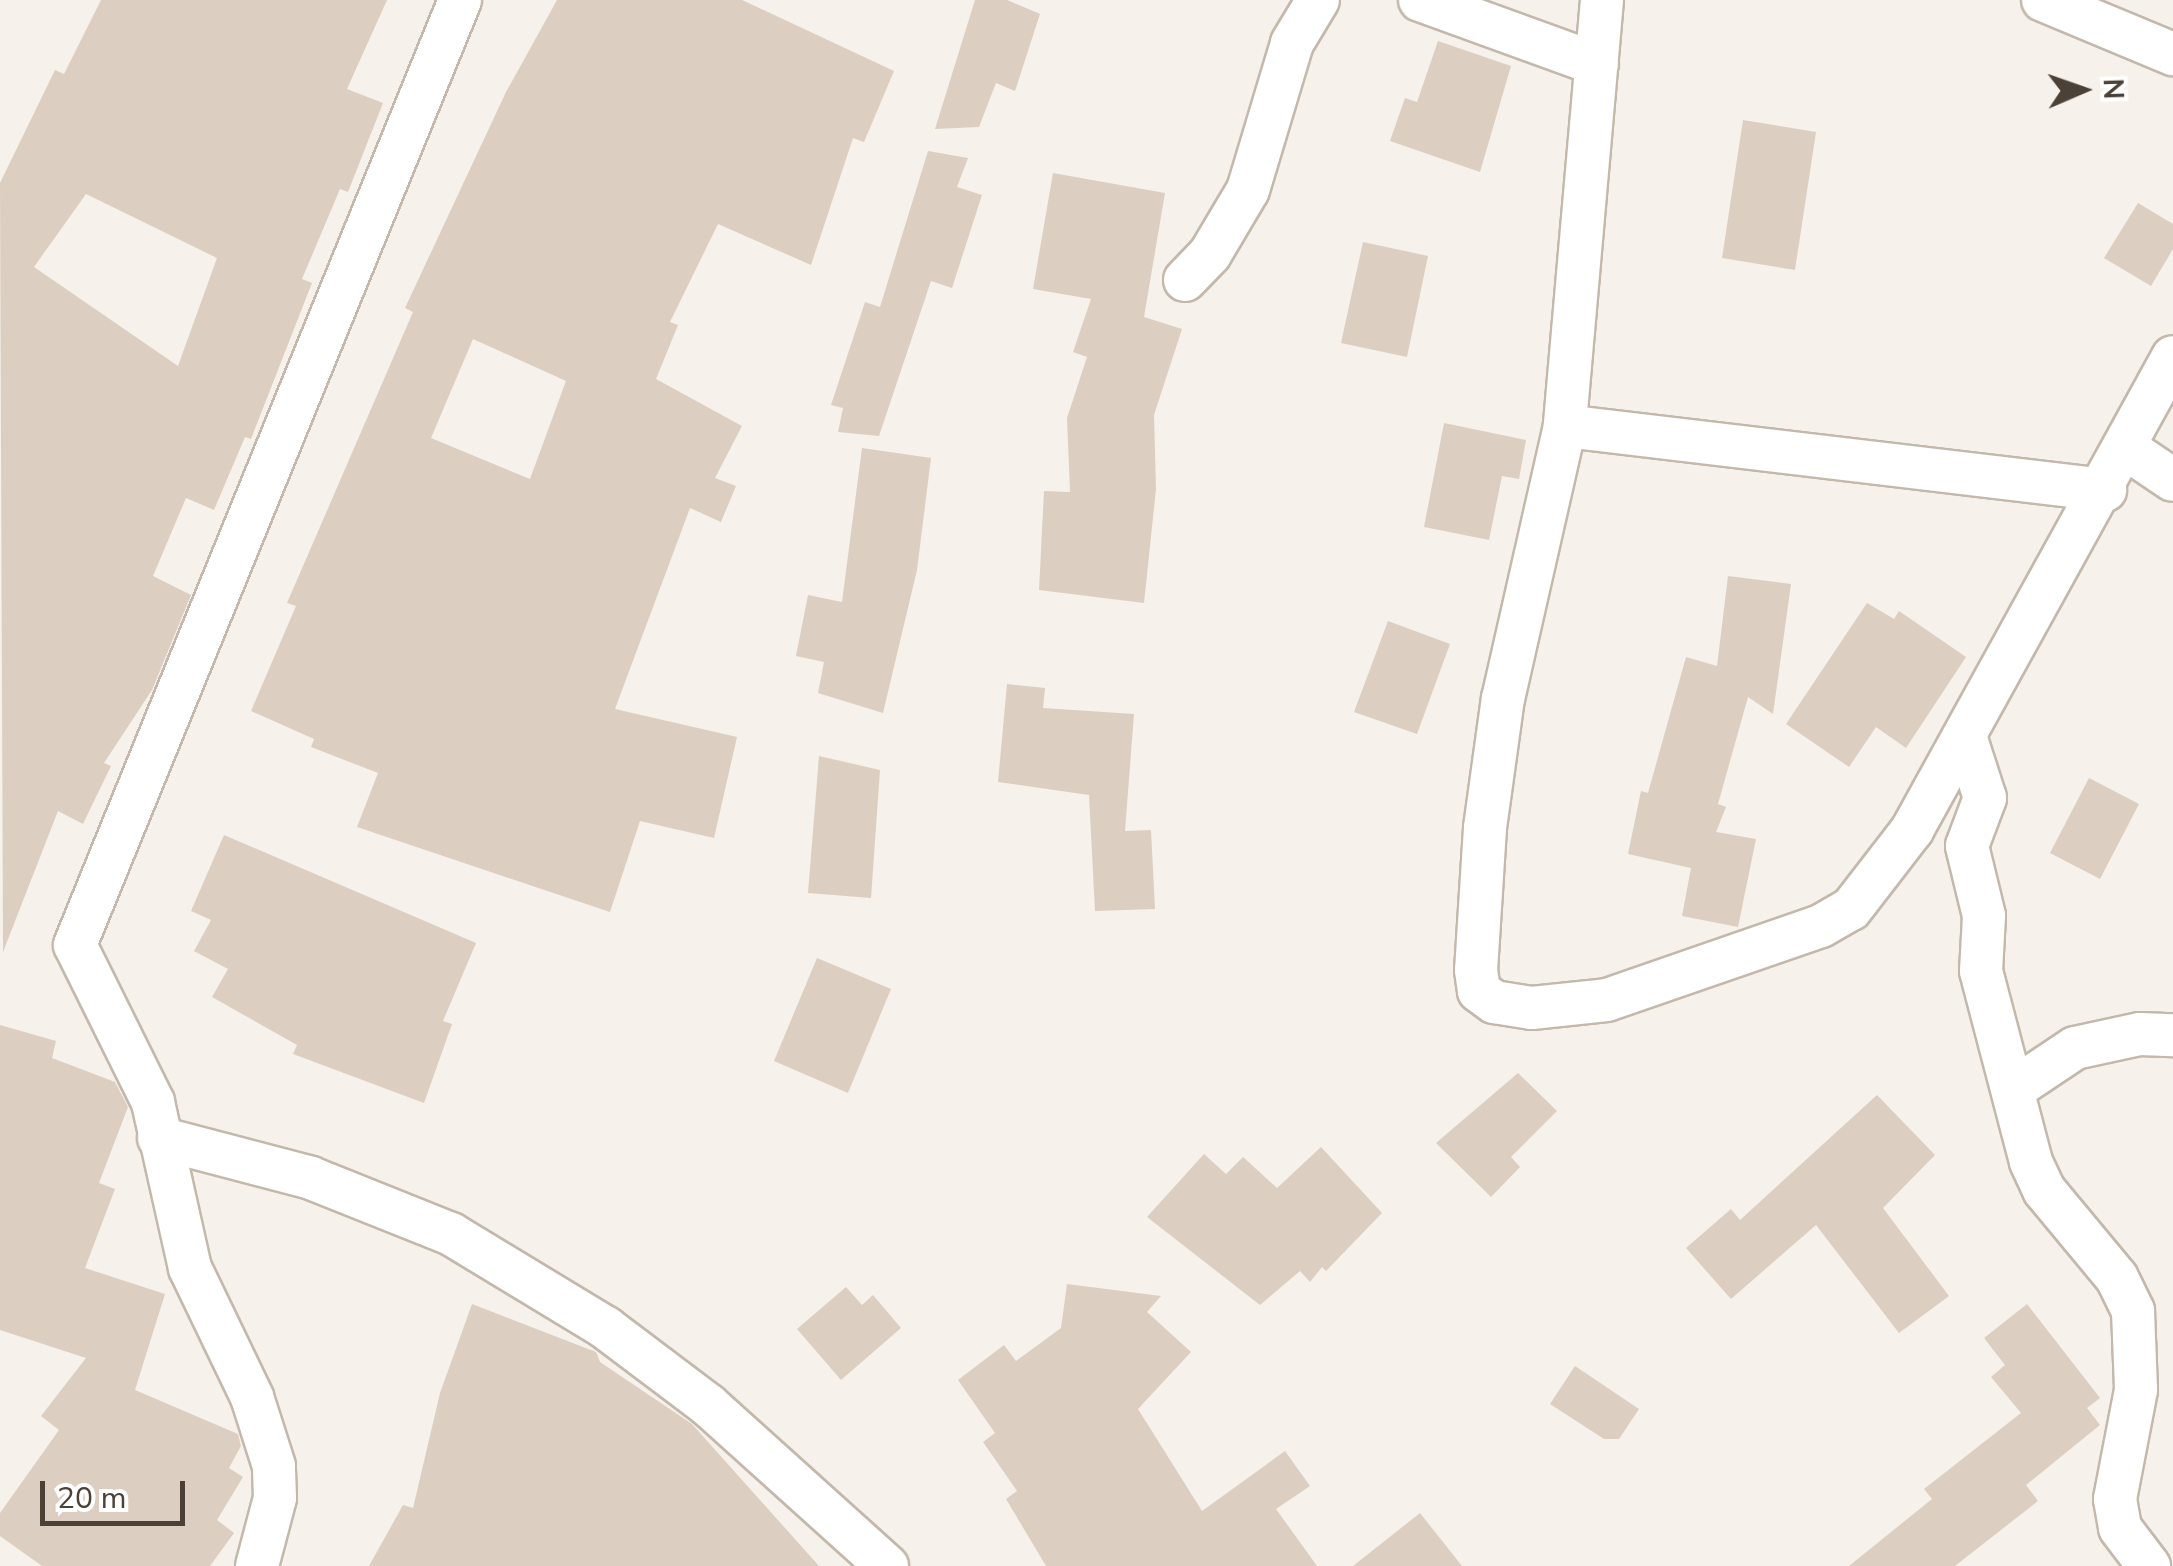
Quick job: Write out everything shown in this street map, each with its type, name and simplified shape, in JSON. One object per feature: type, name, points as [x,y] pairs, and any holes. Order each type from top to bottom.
[{"type":"street","points":[[257,1566],[275,1498],[274,1466],[252,1398],[190,1268],[139,1067],[79,960],[78,931],[460,0]]},
{"type":"street","points":[[1186,280],[1210,254],[1248,190],[1292,43],[1318,0]]},
{"type":"street","points":[[1420,0],[1597,64]]},
{"type":"street","points":[[1602,0],[1564,426],[1503,698],[1485,828],[1479,991],[1494,1002],[1532,1008],[1607,1000],[1822,926],[1852,909],[1873,884],[1965,736],[2127,449],[2173,357]]},
{"type":"street","points":[[2042,0],[2173,54]]},
{"type":"street","points":[[1564,426],[2104,490]]},
{"type":"street","points":[[2127,449],[2173,480]]},
{"type":"street","points":[[1965,736],[1986,798],[1967,846],[1984,916],[1981,971],[2044,1190],[2118,1278],[2133,1311],[2136,1390],[2115,1499],[2120,1528],[2149,1566]]},
{"type":"street","points":[[2015,1088],[2075,1048],[2140,1034],[2173,1035]]},
{"type":"street","points":[[159,1138],[311,1178],[451,1234],[606,1328],[708,1405],[887,1566]]},
{"type":"building","points":[[101,0],[387,0],[347,89],[383,103],[348,192],[340,189],[302,279],[312,283],[251,439],[245,437],[214,510],[186,498],[153,576],[191,595],[152,690],[104,763],[111,766],[83,824],[58,811],[3,952],[0,183],[55,70],[64,74]],"holes":[[[86,194],[217,258],[178,366],[34,267]]]},
{"type":"building","points":[[557,0],[742,0],[894,71],[864,142],[853,138],[811,265],[718,224],[670,322],[678,325],[656,379],[742,426],[715,478],[736,486],[721,522],[690,508],[615,709],[737,737],[714,838],[640,821],[610,912],[357,827],[378,773],[311,747],[314,739],[251,711],[296,606],[287,603],[413,312],[405,308],[506,92]],"holes":[[[473,339],[566,381],[530,479],[431,438]]]},
{"type":"building","points":[[975,0],[1007,0],[1040,14],[1015,91],[996,83],[979,127],[935,129]]},
{"type":"building","points":[[1438,41],[1511,66],[1480,172],[1390,141],[1405,98],[1417,102]]},
{"type":"building","points":[[1743,120],[1816,132],[1795,270],[1722,258]]},
{"type":"building","points":[[928,151],[968,158],[957,187],[982,195],[952,288],[931,281],[879,436],[838,432],[843,408],[831,405],[865,302],[880,307]]},
{"type":"building","points":[[1053,173],[1165,193],[1144,317],[1182,329],[1154,415],[1156,489],[1144,603],[1039,590],[1044,491],[1070,492],[1067,418],[1087,357],[1073,352],[1091,299],[1033,289]]},
{"type":"building","points":[[2138,203],[2173,224],[2173,249],[2151,286],[2104,258]]},
{"type":"building","points":[[1363,242],[1428,256],[1407,357],[1341,343]]},
{"type":"building","points":[[1444,423],[1526,440],[1519,479],[1502,476],[1489,540],[1424,527]]},
{"type":"building","points":[[862,448],[931,458],[917,570],[883,713],[818,693],[824,662],[796,656],[808,595],[842,602]]},
{"type":"building","points":[[1728,576],[1791,584],[1773,714],[1748,697],[1718,804],[1726,807],[1716,832],[1756,839],[1738,927],[1682,916],[1691,868],[1628,854],[1641,791],[1648,793],[1686,657],[1717,666]]},
{"type":"building","points":[[1867,603],[1894,619],[1899,611],[1966,657],[1906,748],[1876,727],[1849,767],[1786,724]]},
{"type":"building","points":[[1388,621],[1450,644],[1417,734],[1354,712]]},
{"type":"building","points":[[1007,684],[1045,688],[1043,708],[1134,714],[1125,831],[1151,830],[1155,909],[1095,911],[1089,795],[998,782]]},
{"type":"building","points":[[819,756],[880,770],[871,898],[808,893]]},
{"type":"building","points":[[2089,778],[2139,804],[2100,879],[2050,853]]},
{"type":"building","points":[[224,835],[476,943],[443,1021],[452,1024],[424,1103],[293,1054],[297,1045],[212,997],[228,969],[194,951],[211,920],[191,911]]},
{"type":"building","points":[[817,958],[891,989],[848,1093],[774,1061]]},
{"type":"building","points":[[0,1025],[56,1041],[52,1058],[115,1082],[128,1107],[99,1183],[115,1189],[85,1268],[165,1294],[135,1390],[238,1434],[241,1446],[229,1468],[243,1477],[217,1520],[234,1533],[210,1566],[42,1566],[0,1536],[0,1513],[59,1430],[41,1416],[86,1358],[0,1330]]},
{"type":"building","points":[[1518,1073],[1557,1111],[1511,1157],[1520,1167],[1491,1197],[1436,1143]]},
{"type":"building","points":[[1877,1095],[1935,1155],[1883,1208],[1949,1296],[1899,1333],[1816,1225],[1731,1299],[1686,1248],[1731,1209],[1740,1220]]},
{"type":"building","points":[[1321,1147],[1382,1213],[1326,1271],[1322,1267],[1310,1282],[1300,1271],[1260,1305],[1147,1217],[1204,1154],[1226,1174],[1243,1157],[1277,1188]]},
{"type":"building","points":[[1067,1284],[1161,1296],[1147,1312],[1191,1352],[1138,1409],[1202,1511],[1285,1451],[1310,1486],[1276,1509],[1317,1566],[1046,1566],[1006,1499],[1017,1491],[983,1442],[995,1433],[958,1380],[1004,1345],[1016,1361],[1061,1328]]},
{"type":"building","points":[[846,1287],[862,1305],[873,1295],[901,1328],[841,1380],[797,1329]]},
{"type":"building","points":[[472,1304],[596,1352],[600,1362],[692,1424],[819,1566],[369,1566],[403,1505],[413,1508],[440,1393]]},
{"type":"building","points":[[2027,1304],[2100,1398],[2087,1408],[2100,1425],[2026,1485],[2038,1501],[1955,1566],[1849,1566],[1932,1499],[1924,1489],[2021,1413],[1991,1377],[2005,1365],[1984,1338]]},
{"type":"building","points":[[1575,1366],[1639,1409],[1619,1439],[1604,1439],[1550,1404]]},
{"type":"building","points":[[1420,1513],[1462,1566],[1353,1566]]}]
